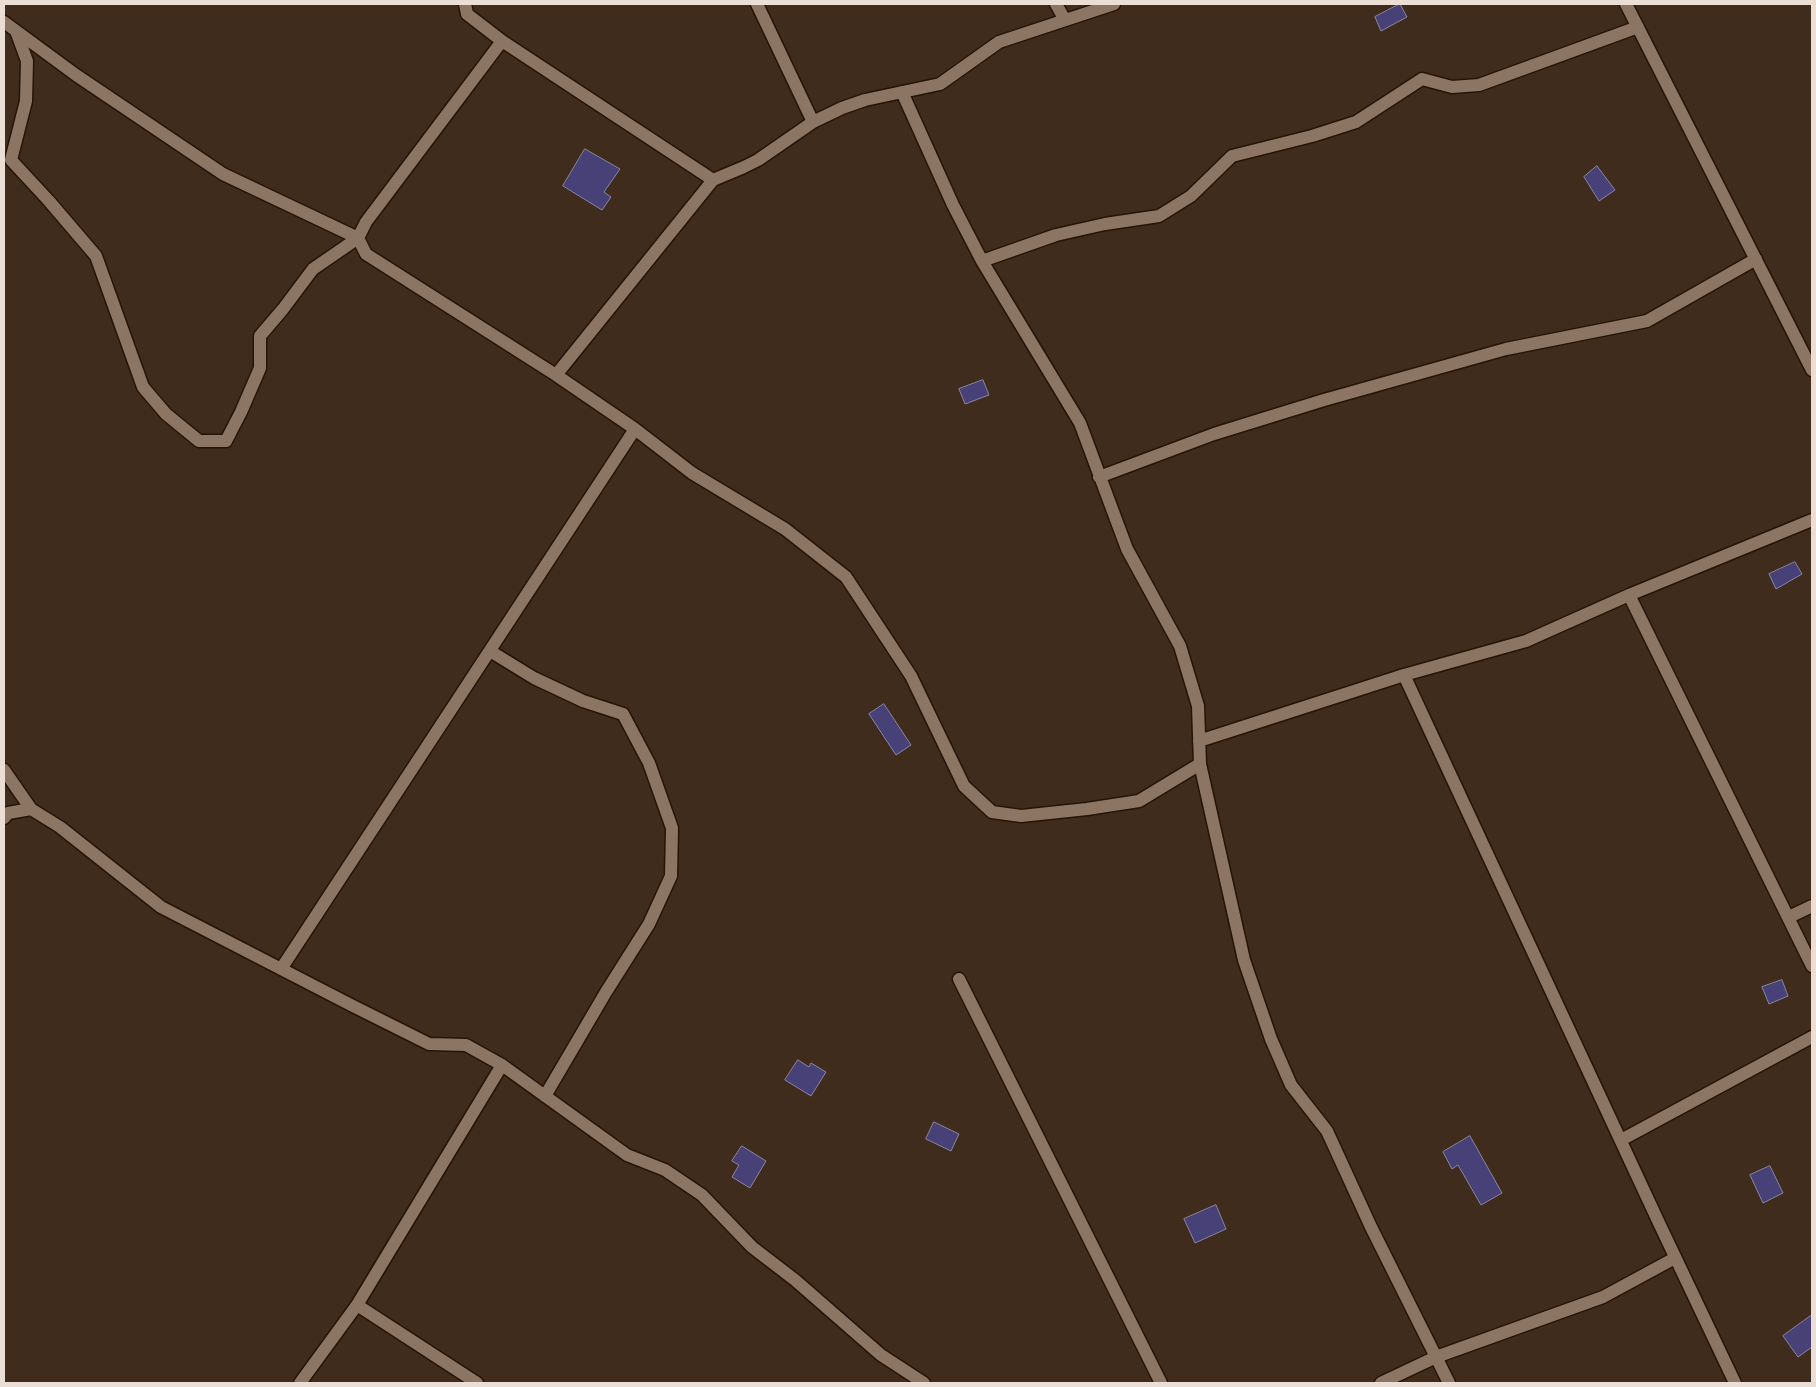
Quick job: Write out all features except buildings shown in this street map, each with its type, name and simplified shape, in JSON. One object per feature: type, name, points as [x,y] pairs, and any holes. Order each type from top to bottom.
[{"type":"street","points":[[465,4],[467,14],[502,41],[712,180]]},
{"type":"street","points":[[757,4],[813,122]]},
{"type":"street","points":[[1056,4],[1065,20]]},
{"type":"street","points":[[556,375],[712,180],[758,160],[813,122],[842,108],[865,100],[940,84],[999,42],[1114,4]]},
{"type":"street","points":[[1626,4],[1812,370]]},
{"type":"street","points":[[4,22],[76,75],[223,174],[358,238],[366,254],[556,375],[635,429],[692,473],[785,529],[846,577],[911,676],[964,786],[992,812],[1021,816],[1139,801],[1200,764]]},
{"type":"street","points":[[982,261],[1056,235],[1105,224],[1159,216],[1191,196],[1232,156],[1312,136],[1356,122],[1422,79],[1452,87],[1479,85],[1638,27]]},
{"type":"street","points":[[16,31],[27,61],[26,101],[10,160],[49,201],[96,256],[143,387],[166,414],[199,441],[226,441],[260,368],[260,336],[313,269],[358,238],[366,222],[502,41]]},
{"type":"street","points":[[902,92],[953,205],[982,261],[1080,423],[1127,549],[1180,646],[1198,706],[1200,764],[1244,960],[1271,1039],[1291,1084],[1327,1131],[1371,1227],[1449,1383]]},
{"type":"street","points":[[1099,477],[1214,434],[1334,397],[1506,349],[1648,321],[1756,259]]},
{"type":"street","points":[[281,969],[635,429]]},
{"type":"street","points":[[1199,741],[1404,675],[1526,641],[1630,595],[1812,520]]},
{"type":"street","points":[[1630,595],[1812,966]]},
{"type":"street","points":[[490,651],[534,678],[582,701],[622,714],[649,763],[672,828],[671,876],[653,916],[545,1096]]},
{"type":"street","points":[[1404,675],[1620,1140],[1736,1383]]},
{"type":"street","points":[[4,770],[31,808],[60,828],[161,907],[429,1044],[466,1045],[502,1065],[627,1155],[665,1170],[702,1195],[752,1248],[795,1280],[881,1355],[924,1383]]},
{"type":"street","points":[[4,818],[8,814],[31,808]]},
{"type":"street","points":[[1789,917],[1812,906]]},
{"type":"street","points":[[958,979],[1161,1383]]},
{"type":"street","points":[[1620,1140],[1812,1037]]},
{"type":"street","points":[[300,1383],[357,1305],[502,1065]]},
{"type":"street","points":[[1381,1383],[1436,1357],[1603,1296],[1676,1258]]},
{"type":"street","points":[[357,1305],[477,1383]]}]
